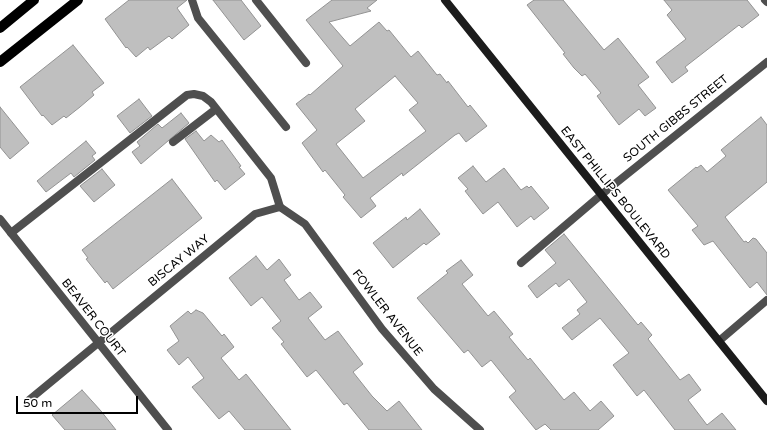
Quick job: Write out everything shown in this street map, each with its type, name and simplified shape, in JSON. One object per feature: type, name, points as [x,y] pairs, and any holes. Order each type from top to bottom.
[{"type":"main road","points":[[0,28],[34,0]]},
{"type":"main road","points":[[0,62],[78,0]]},
{"type":"street","points":[[192,0],[198,18],[286,127]]},
{"type":"street","points":[[256,0],[306,63]]},
{"type":"street","name":"EAST PHILLIPS BOULEVARD","points":[[445,0],[767,401]]},
{"type":"street","name":"SOUTH GIBBS STREET","points":[[521,263],[601,195],[767,62]]},
{"type":"street","points":[[11,233],[188,96],[194,94],[203,96],[216,109],[271,178],[280,207]]},
{"type":"street","points":[[173,142],[216,109]]},
{"type":"street","name":"BISCAY WAY","points":[[29,400],[255,214],[280,207]]},
{"type":"street","name":"FOWLER AVENUE","points":[[280,207],[305,224],[382,329],[434,389],[480,430]]},
{"type":"street","name":"BEAVER COURT","points":[[0,220],[97,344],[168,430]]},
{"type":"street","points":[[719,341],[767,300]]},
{"type":"building","points":[[129,0],[187,0],[177,8],[189,25],[172,39],[169,36],[150,50],[148,47],[136,57],[127,47],[126,48],[105,19]]},
{"type":"building","points":[[213,0],[241,0],[261,26],[244,40]]},
{"type":"building","points":[[332,0],[377,0],[367,8],[371,11],[329,22],[350,46],[379,22],[387,31],[389,30],[411,57],[418,51],[437,75],[440,74],[447,83],[448,81],[468,107],[470,105],[487,126],[466,142],[459,133],[455,135],[403,176],[402,173],[370,198],[376,206],[361,218],[343,197],[345,195],[325,170],[323,172],[302,143],[317,130],[296,104],[309,94],[310,95],[343,66],[306,20]],"holes":[[[395,76],[418,103],[409,110],[426,131],[363,178],[336,144],[365,121],[355,109]]]},
{"type":"building","points":[[534,0],[563,0],[604,50],[618,38],[649,77],[638,85],[656,108],[645,116],[639,109],[619,125],[597,96],[601,93],[585,74],[582,76],[574,68],[563,54],[565,53],[527,5]]},
{"type":"building","points":[[664,0],[747,0],[759,15],[742,28],[739,25],[685,67],[688,71],[672,83],[656,62],[686,39],[667,15],[672,10]]},
{"type":"building","points":[[73,45],[104,83],[92,92],[94,95],[80,107],[66,118],[64,116],[52,125],[43,115],[42,116],[20,87]]},
{"type":"building","points":[[139,99],[152,116],[130,133],[117,116]]},
{"type":"building","points":[[0,107],[29,143],[10,159],[0,147]]},
{"type":"building","points":[[181,113],[189,123],[141,164],[132,152],[140,146],[137,142],[158,124],[162,128]]},
{"type":"building","points":[[761,117],[767,125],[767,182],[725,217],[744,242],[746,241],[748,243],[753,238],[756,239],[767,253],[767,295],[757,282],[750,288],[713,241],[704,245],[692,230],[698,226],[668,190],[696,167],[697,168],[701,165],[707,172],[726,156],[721,150]]},
{"type":"building","points":[[196,131],[204,141],[211,135],[219,142],[222,140],[245,174],[225,190],[217,180],[215,182],[185,139]]},
{"type":"building","points":[[86,141],[96,153],[92,156],[95,160],[74,177],[71,173],[46,192],[37,181]]},
{"type":"building","points":[[473,166],[486,182],[504,168],[521,190],[527,186],[529,188],[531,186],[549,208],[534,220],[531,216],[517,227],[498,202],[483,214],[465,191],[468,189],[458,178]]},
{"type":"building","points":[[102,169],[115,185],[94,202],[80,186]]},
{"type":"building","points":[[172,179],[202,218],[113,289],[107,281],[105,283],[86,259],[88,258],[82,250]]},
{"type":"building","points":[[420,209],[440,234],[426,245],[424,243],[393,268],[373,243],[406,217],[407,220]]},
{"type":"building","points":[[564,234],[638,325],[641,322],[652,335],[648,339],[680,380],[689,374],[701,390],[688,400],[707,425],[722,413],[736,430],[675,430],[644,390],[637,396],[613,365],[629,353],[600,318],[572,340],[562,328],[580,314],[577,310],[587,302],[569,279],[559,287],[556,283],[537,298],[528,286],[556,263],[545,250]]},
{"type":"building","points":[[256,256],[267,270],[279,259],[291,275],[284,280],[299,300],[310,292],[322,307],[308,318],[325,340],[338,331],[363,364],[353,372],[372,396],[387,411],[399,401],[422,430],[369,430],[347,403],[344,405],[316,370],[307,377],[281,344],[284,342],[272,328],[281,321],[262,297],[251,306],[229,278]]},
{"type":"building","points":[[461,260],[473,275],[462,284],[488,316],[494,311],[513,334],[509,337],[528,360],[530,358],[564,400],[574,392],[590,411],[601,401],[614,416],[598,430],[551,430],[545,424],[536,430],[509,397],[516,391],[491,360],[482,367],[468,350],[464,353],[417,298],[448,273],[446,271]]},
{"type":"building","points":[[196,310],[203,313],[222,336],[224,334],[234,347],[221,358],[239,380],[246,374],[291,430],[245,430],[229,411],[219,419],[192,387],[204,378],[188,357],[179,365],[167,350],[179,341],[170,326],[188,311],[191,314]]},
{"type":"building","points":[[82,390],[116,430],[65,430],[52,415]]}]
